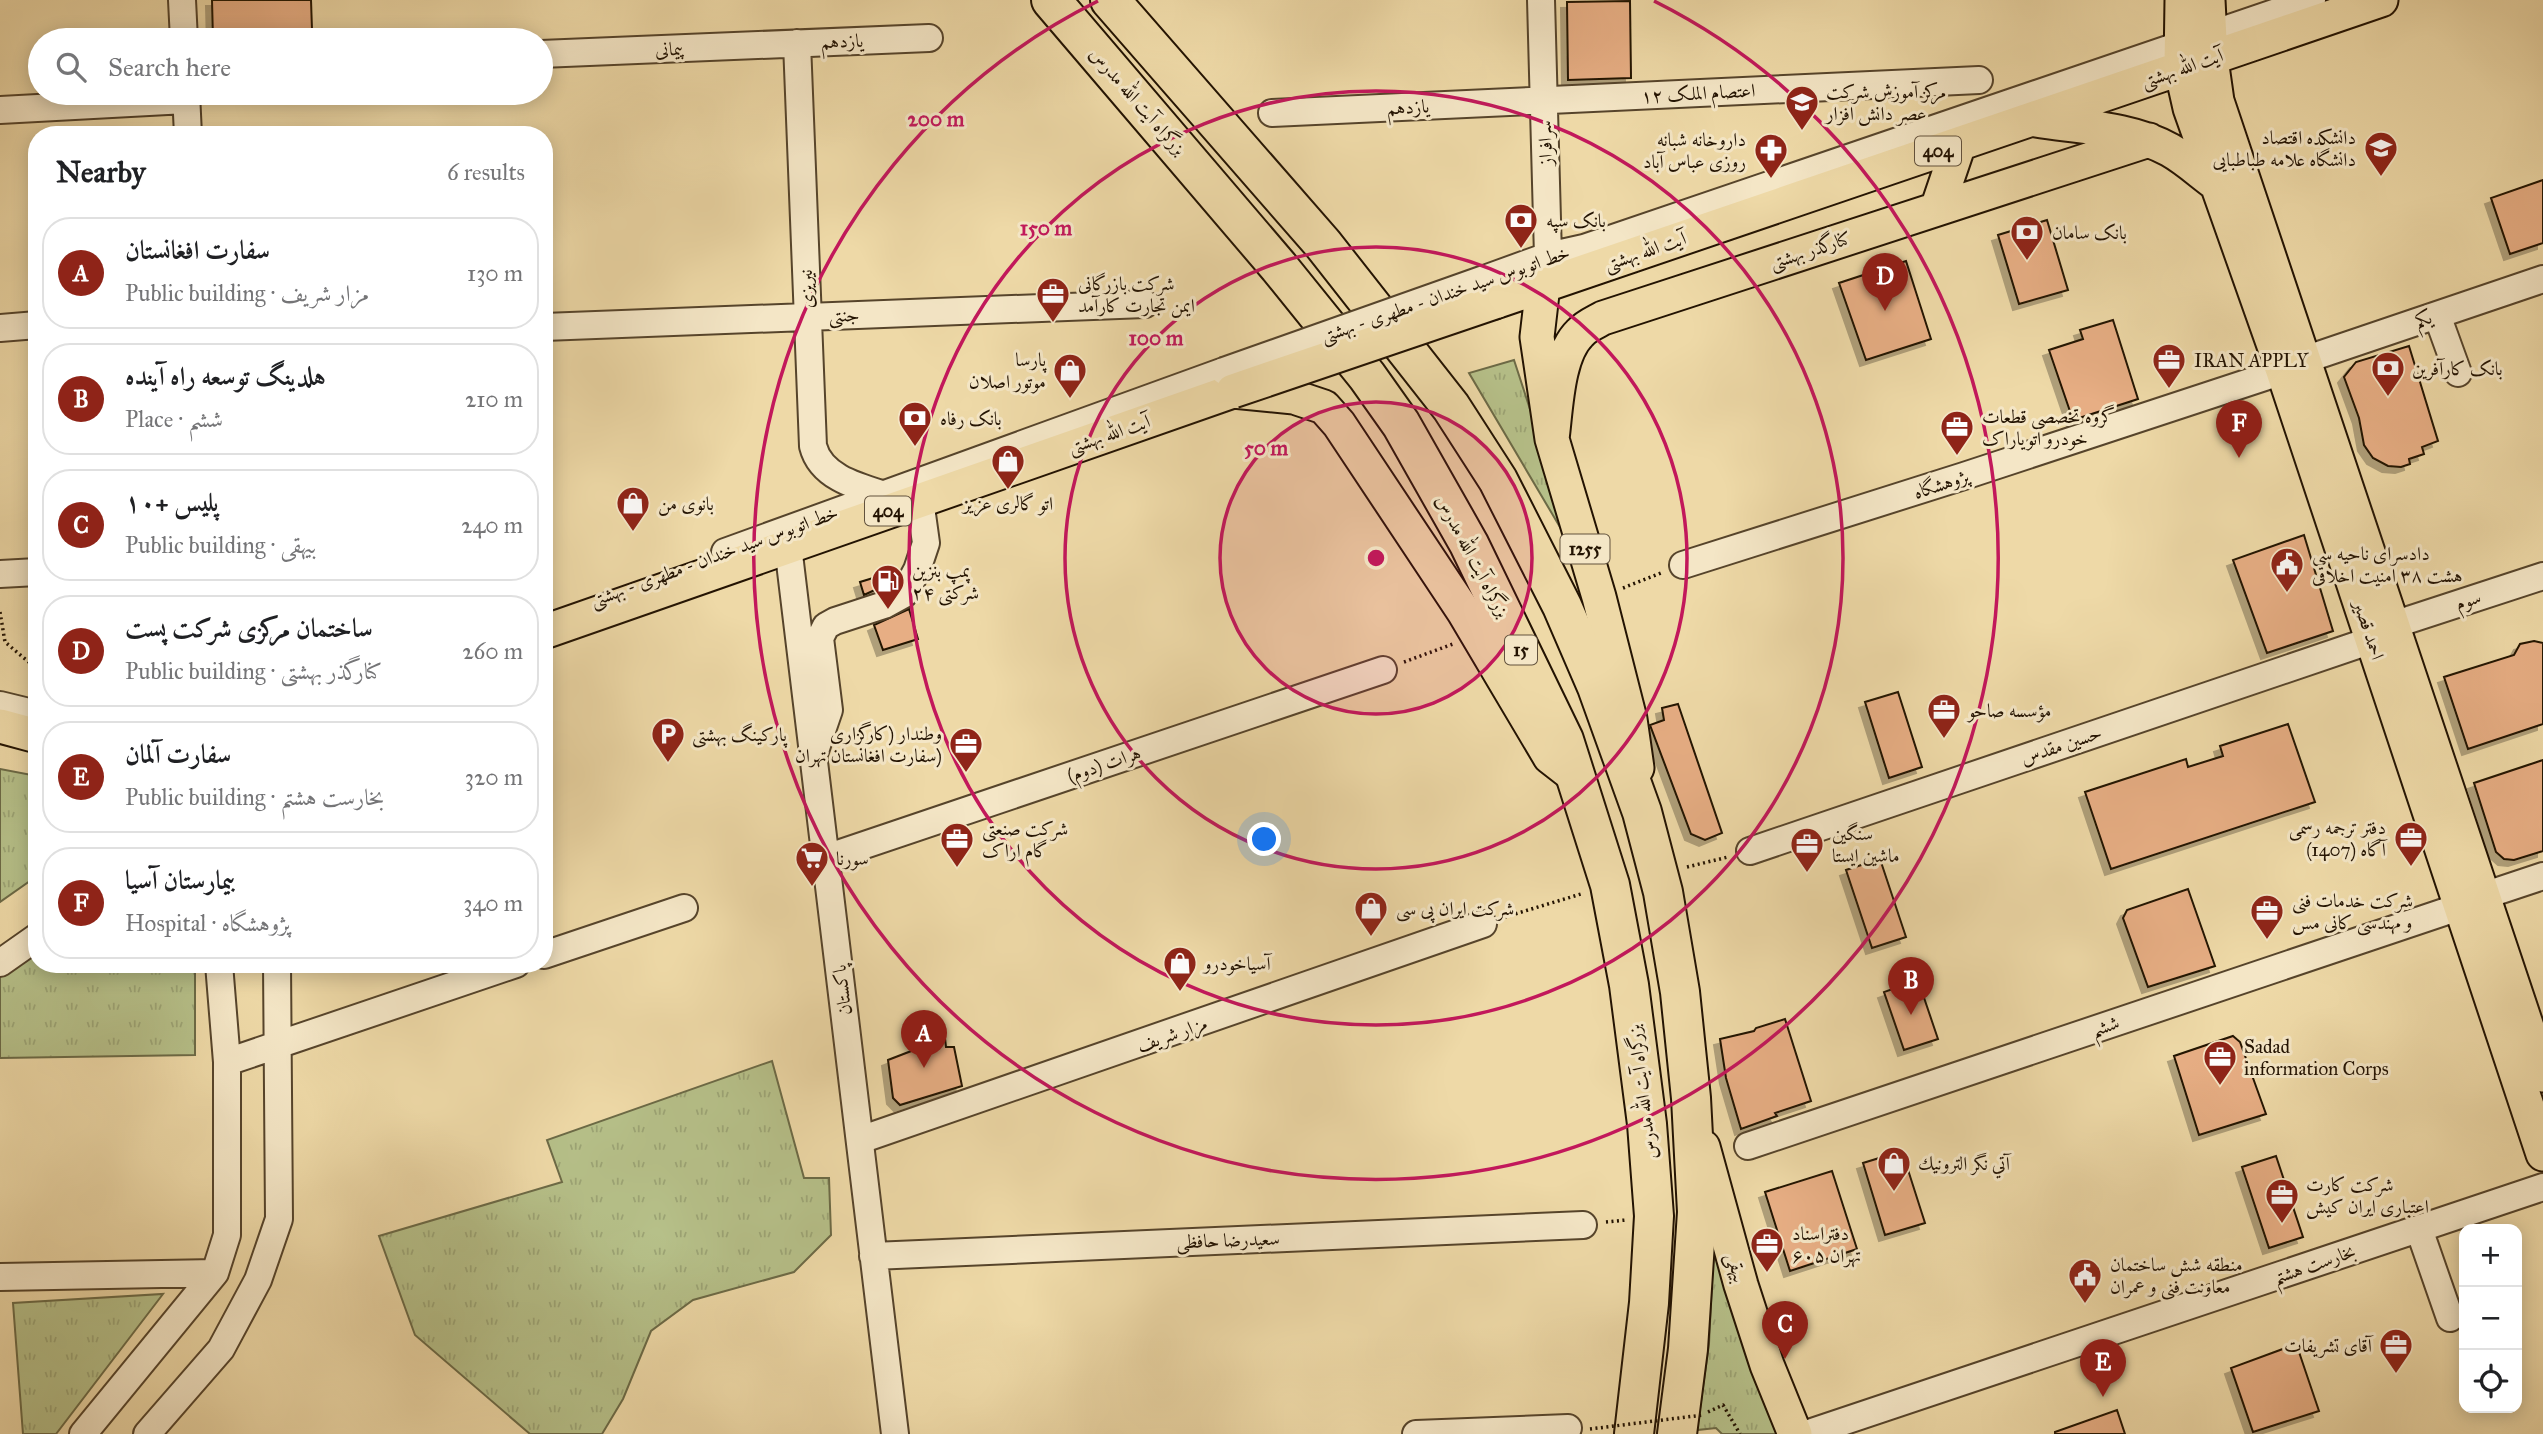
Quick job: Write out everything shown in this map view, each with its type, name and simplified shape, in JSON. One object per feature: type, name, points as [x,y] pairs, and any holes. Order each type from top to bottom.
[{"type":"highway","name":"بزرگراه آیت الله مدرس","points":[[1051,0],[1279,267],[1367,376],[1401,424],[1469,544],[1564,740],[1610,885],[1629,985],[1647,1124],[1654,1216],[1649,1303],[1634,1434]]},
{"type":"highway","points":[[1110,0],[1323,244],[1451,407],[1498,480],[1562,606],[1597,687],[1642,812],[1659,874],[1680,992],[1691,1098],[1697,1212],[1688,1349],[1690,1424]]},
{"type":"main road","points":[[2182,0],[2196,52]]},
{"type":"main road","points":[[2196,52],[2208,0]]},
{"type":"main road","name":"آیت الله بهشتی","points":[[553,629],[788,546],[904,499],[1228,381],[1546,270],[1703,231],[2030,120],[2196,52],[2381,0]]},
{"type":"main road","name":"احمد قصیر","points":[[2196,52],[2190,108],[2215,183],[2293,365]]},
{"type":"main road","name":"احمد قصیر","points":[[2196,52],[2217,101],[2293,365],[2473,901],[2543,1154]]},
{"type":"main road","points":[[2030,120],[2149,140],[2171,150],[2215,183]]},
{"type":"main road","name":"کنارگذر بهشتی","points":[[1552,439],[1560,378],[1574,341],[1583,330],[1613,313],[2149,140]]},
{"type":"main road","points":[[1937,209],[1959,144]]},
{"type":"main road","points":[[1703,231],[1778,260]]},
{"type":"main road","name":"1255","points":[[1546,270],[1537,337],[1552,439],[1599,597],[1630,719],[1642,812]]},
{"type":"main road","points":[[1228,381],[1324,407],[1339,424],[1479,635],[1550,757],[1577,778]]},
{"type":"main road","points":[[0,726],[28,734]]},
{"type":"main road","name":"احمد قصیر","points":[[2473,901],[2543,1075]]},
{"type":"main road","name":"بیهقی","points":[[1691,1098],[1741,1285],[1767,1365],[1795,1434]]},
{"type":"street","points":[[182,0],[183,28]]},
{"type":"street","name":"سرافراز","points":[[1541,0],[1546,270]]},
{"type":"street","name":"خط اتوبوس سید خندان - مطهری - بهشتی","points":[[1546,270],[1584,248],[2196,52],[2312,0]]},
{"type":"street","name":"یازدهم","points":[[797,43],[929,38]]},
{"type":"street","name":"پیمانی","points":[[553,53],[797,43]]},
{"type":"street","name":"نیریزی","points":[[797,43],[815,455],[826,470],[837,477],[904,499]]},
{"type":"street","name":"اعتصام الملک ۱۲","points":[[1544,101],[1979,80]]},
{"type":"street","name":"یازدهم","points":[[1272,113],[1544,101]]},
{"type":"street","points":[[0,110],[66,105]]},
{"type":"street","points":[[186,105],[188,126]]},
{"type":"street","name":"یکم","points":[[2293,365],[2543,279]]},
{"type":"street","name":"جنتی","points":[[553,327],[1145,304]]},
{"type":"street","points":[[2437,315],[2458,373]]},
{"type":"street","points":[[0,328],[28,326]]},
{"type":"street","name":"پژوهشگاه","points":[[1683,565],[1964,476],[2293,365]]},
{"type":"street","points":[[813,756],[829,710],[820,638],[827,626],[835,621],[884,605],[904,594],[917,569],[926,543],[904,499]]},
{"type":"street","name":"خط اتوبوس سید خندان - مطهری - بهشتی","points":[[553,614],[904,499]]},
{"type":"street","name":"پاکستان","points":[[788,546],[895,1434]]},
{"type":"street","points":[[0,574],[28,572]]},
{"type":"street","name":"سوم","points":[[2382,632],[2543,576]]},
{"type":"street","name":"حسین مقدس","points":[[1750,851],[2382,632]]},
{"type":"street","name":"هرات (دوم)","points":[[826,858],[1382,670]]},
{"type":"street","points":[[0,705],[28,711]]},
{"type":"street","name":"ششم","points":[[1748,1146],[2543,876]]},
{"type":"street","points":[[553,952],[684,908]]},
{"type":"street","name":"مزار شریف","points":[[860,1140],[1483,924]]},
{"type":"street","points":[[0,964],[28,944]]},
{"type":"street","points":[[83,1434],[218,1265],[227,1235],[227,1062],[220,973]]},
{"type":"street","points":[[147,1434],[221,1349],[258,1280],[279,1219],[277,973]]},
{"type":"street","points":[[227,1062],[490,973]]},
{"type":"street","name":"بخارست هشتم","points":[[1806,1434],[2543,1187]]},
{"type":"street","name":"سعیدرضا حافظی","points":[[873,1256],[1583,1225]]},
{"type":"street","points":[[2419,1229],[2450,1318]]},
{"type":"street","points":[[0,1277],[264,1262]]},
{"type":"street","points":[[1416,1434],[1579,1429]]},
{"type":"path","points":[[1599,597],[1683,565]]},
{"type":"path","points":[[0,612],[5,642],[28,661]]},
{"type":"path","points":[[1382,670],[1479,635]]},
{"type":"path","points":[[1659,874],[1750,851]]},
{"type":"path","points":[[1483,924],[1610,885]]},
{"type":"path","points":[[1583,1225],[1654,1216]]},
{"type":"path","points":[[1579,1429],[1690,1424],[1723,1405],[1741,1434]]},
{"type":"green space","points":[[1514,360],[1573,541],[1567,539],[1469,373]]},
{"type":"green space","points":[[0,769],[28,774],[28,882],[0,902]]},
{"type":"green space","points":[[28,956],[28,973],[195,973],[195,1055],[0,1058],[0,976]]},
{"type":"green space","points":[[772,1061],[804,1178],[829,1178],[831,1235],[794,1272],[693,1300],[651,1331],[623,1399],[602,1434],[530,1434],[415,1335],[379,1236],[562,1182],[547,1140]]},
{"type":"green space","points":[[1715,1220],[1785,1434],[1722,1434],[1716,1428],[1697,1430],[1709,1344]]},
{"type":"green space","points":[[163,1294],[56,1434],[23,1434],[13,1303]]},
{"type":"building","points":[[212,0],[311,0],[312,28],[213,28]]},
{"type":"building","points":[[1630,1],[1631,78],[1568,80],[1567,2]]},
{"type":"building","points":[[2543,180],[2543,243],[2510,254],[2491,198]]},
{"type":"building","points":[[2047,220],[2068,290],[2019,304],[1998,235]]},
{"type":"building","points":[[1906,261],[1931,339],[1866,360],[1839,283]]},
{"type":"building","points":[[2113,320],[2138,399],[2073,420],[2049,350],[2083,339],[2080,330]]},
{"type":"building","name":"بانک کارآفرین","points":[[2409,346],[2438,441],[2422,447],[2424,454],[2409,459],[2410,464],[2401,467],[2388,466],[2373,458],[2364,445],[2359,418],[2344,377],[2356,362]]},
{"type":"building","name":"دادسرای ناحیه سی هشت ۳۸ امنیت اخلاقی","points":[[2304,535],[2333,631],[2267,653],[2233,560]]},
{"type":"building","points":[[896,571],[892,582],[864,595],[860,582]]},
{"type":"building","points":[[909,609],[918,639],[883,650],[874,625]]},
{"type":"building","points":[[2534,641],[2543,643],[2543,724],[2468,749],[2444,677],[2514,655],[2520,644]]},
{"type":"building","points":[[1898,692],[1922,767],[1889,778],[1865,702]]},
{"type":"building","points":[[1678,704],[1722,833],[1705,840],[1691,834],[1650,725],[1664,720],[1662,708]]},
{"type":"building","points":[[2288,724],[2315,802],[2111,869],[2085,792],[2186,759],[2188,767],[2223,756],[2220,746]]},
{"type":"building","points":[[2543,760],[2543,851],[2514,860],[2504,859],[2496,852],[2474,783]]},
{"type":"building","points":[[1880,859],[1906,937],[1872,948],[1846,870]]},
{"type":"building","points":[[2188,889],[2215,966],[2148,987],[2123,918],[2127,910]]},
{"type":"building","points":[[1918,980],[1938,1039],[1904,1050],[1884,992]]},
{"type":"building","points":[[1785,1019],[1811,1101],[1775,1113],[1777,1116],[1741,1129],[1726,1078],[1720,1039],[1754,1031]]},
{"type":"building","name":"Sadad information Corps","points":[[2233,1036],[2240,1042],[2266,1114],[2199,1135],[2174,1056]]},
{"type":"building","points":[[945,1038],[946,1047],[954,1047],[962,1086],[900,1105],[893,1098],[888,1060]]},
{"type":"building","name":"آتي نگر الترونيك","points":[[1902,1151],[1925,1223],[1885,1235],[1863,1163]]},
{"type":"building","points":[[2276,1156],[2303,1237],[2269,1248],[2242,1167]]},
{"type":"building","points":[[1832,1171],[1857,1249],[1790,1271],[1765,1192]]},
{"type":"building","points":[[2291,1346],[2299,1352],[2319,1411],[2253,1432],[2231,1368]]},
{"type":"building","points":[[2117,1410],[2125,1434],[2055,1434],[2055,1432]]},
{"type":"place","name":"مرکز آموزش شرکت عصر دانش افزار","points":[[1802,132]]},
{"type":"place","name":"دانشکده اقتصاد دانشگاه علامه طباطبایی","points":[[2381,178]]},
{"type":"place","name":"داروخانه شبانه روزی عباس آباد","points":[[1771,180]]},
{"type":"place","name":"بانک سپه","points":[[1521,250]]},
{"type":"place","name":"بانک سامان","points":[[2027,262]]},
{"type":"place","name":"ساختمان مرکزی شرکت پست","points":[[1885,311]]},
{"type":"place","name":"شرکت بازرگانی ایمن تجارت کارآمد","points":[[1053,324]]},
{"type":"place","name":"IRAN APPLY","points":[[2169,390]]},
{"type":"place","name":"بانک کارآفرین","points":[[2388,398]]},
{"type":"place","name":"پارسا موتور اصلان","points":[[1070,400]]},
{"type":"place","name":"بانک رفاه","points":[[915,448]]},
{"type":"place","name":"گروه تخصصی قطعات خودرو اتویاراک","points":[[1957,457]]},
{"type":"place","name":"بیمارستان آسیا","points":[[2239,458]]},
{"type":"place","name":"اتو گالری عزیز","points":[[1008,491]]},
{"type":"place","name":"بانوی من","points":[[633,533]]},
{"type":"place","name":"دادسرای ناحیه سی هشت ۳۸ امنیت اخلاقی","points":[[2287,594]]},
{"type":"place","name":"پمپ بنزین شرکتی ۲۴","points":[[888,611]]},
{"type":"place","name":"مؤسسه صاحو","points":[[1944,740]]},
{"type":"place","name":"پارکینگ بهشتی","points":[[668,764]]},
{"type":"place","name":"وطندار (کارگزاری سفارت افغانستان تهران)","points":[[966,774]]},
{"type":"place","name":"دفتر ترجمه رسمی آگاه (1407)","points":[[2411,868]]},
{"type":"place","name":"شرکت صنعتی گام اراک","points":[[957,869]]},
{"type":"place","name":"سنگین ماشین ایستا","points":[[1807,874]]},
{"type":"place","name":"سورنا","points":[[812,888]]},
{"type":"place","name":"شرکت ایران پی سی","points":[[1371,938]]},
{"type":"place","name":"شرکت خدمات فنی و مهندسی کانی مس","points":[[2267,941]]},
{"type":"place","name":"آسیاخودرو","points":[[1180,993]]},
{"type":"place","name":"هلدینگ توسعه راه آینده","points":[[1911,1015]]},
{"type":"place","name":"سفارت افغانستان","points":[[924,1068]]},
{"type":"place","name":"Sadad information Corps","points":[[2220,1087]]},
{"type":"place","name":"آتي نگر الترونيك","points":[[1894,1193]]},
{"type":"place","name":"شرکت کارت اعتباری ایران کیش","points":[[2282,1225]]},
{"type":"place","name":"دفتراسناد ۶۰۵ تهران","points":[[1767,1274]]},
{"type":"place","name":"منطقه شش ساختمان معاونت فنی و عمران","points":[[2085,1305]]},
{"type":"place","name":"پلیس +۱٠","points":[[1785,1359]]},
{"type":"place","name":"آقای تشریفات","points":[[2396,1375]]},
{"type":"place","name":"سفارت آلمان","points":[[2103,1397]]}]
